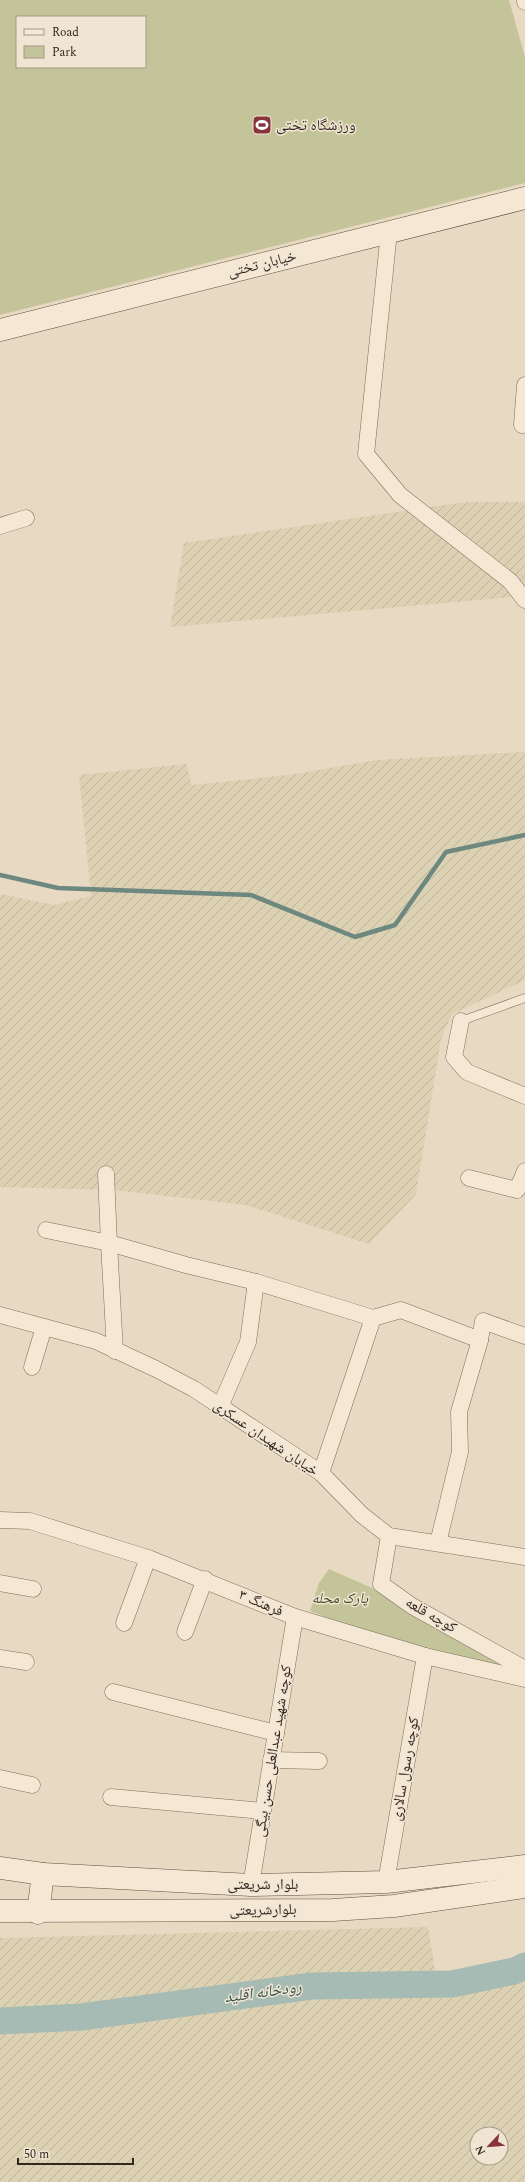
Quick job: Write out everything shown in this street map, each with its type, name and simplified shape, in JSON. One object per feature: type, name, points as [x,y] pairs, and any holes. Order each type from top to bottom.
[{"type":"main road","name":"خیابان تختی","points":[[0,330],[525,198]]},
{"type":"main road","name":"بلوار شریعتی","points":[[0,1868],[43,1874],[251,1885],[386,1882],[525,1866]]},
{"type":"main road","points":[[38,1913],[43,1874]]},
{"type":"main road","name":"بلوارشریعتی","points":[[0,1912],[38,1913],[333,1910],[394,1906],[525,1887]]},
{"type":"street","points":[[389,232],[366,454],[400,495],[510,581],[525,600]]},
{"type":"street","points":[[522,425],[525,385]]},
{"type":"street","points":[[0,526],[26,518]]},
{"type":"street","points":[[461,1021],[454,1057],[462,1067],[467,1072],[525,1096]]},
{"type":"street","points":[[470,1178],[517,1190],[525,1171]]},
{"type":"street","points":[[106,1174],[115,1351]]},
{"type":"street","points":[[46,1230],[109,1243],[186,1265],[256,1282],[373,1318],[390,1311],[401,1310],[480,1340]]},
{"type":"street","points":[[220,1407],[248,1342],[256,1282]]},
{"type":"street","name":"خیابان شهیدان عسکری","points":[[0,1315],[96,1341],[162,1372],[220,1407],[321,1473],[362,1515],[389,1536],[525,1557]]},
{"type":"street","points":[[321,1473],[373,1318]]},
{"type":"street","points":[[438,1543],[460,1452],[459,1412],[480,1340],[482,1321],[525,1336]]},
{"type":"street","points":[[32,1367],[44,1327]]},
{"type":"street","name":"فرهنگ ۳","points":[[0,1520],[30,1521],[148,1558],[205,1579],[295,1617],[425,1656],[525,1679]]},
{"type":"street","name":"کوچه قلعه","points":[[389,1536],[381,1584],[412,1606],[525,1669]]},
{"type":"street","points":[[124,1623],[148,1558]]},
{"type":"street","points":[[185,1632],[205,1579]]},
{"type":"street","points":[[0,1583],[33,1589]]},
{"type":"street","name":"کوچه شهید عبدالعلی حسن بیگی","points":[[251,1885],[295,1617]]},
{"type":"street","name":"کوچه رسول سالاری","points":[[386,1882],[425,1656]]},
{"type":"street","points":[[0,1658],[26,1662]]},
{"type":"street","points":[[113,1692],[276,1733]]},
{"type":"street","points":[[271,1760],[320,1761]]},
{"type":"street","points":[[0,1778],[32,1785]]},
{"type":"street","points":[[111,1797],[263,1811]]},
{"type":"lane","points":[[461,1021],[525,998]]},
{"type":"shaded area","points":[[466,502],[525,502],[525,596],[170,627],[184,543]]},
{"type":"shaded area","points":[[525,752],[525,980],[452,1014],[441,1039],[416,1194],[369,1244],[246,1205],[114,1190],[0,1187],[0,894],[54,905],[91,896],[79,775],[186,764],[192,785],[289,775],[377,760]]},
{"type":"shaded area","points":[[428,1927],[436,1976],[481,1978],[525,1964],[525,2182],[0,2182],[0,1938]]},
{"type":"green space","name":"ورزشگاه تختی","points":[[0,0],[509,0],[525,57],[525,183],[0,315]]},
{"type":"green space","name":"پارک محله","points":[[329,1569],[372,1588],[519,1661],[515,1669],[368,1634],[310,1611],[319,1583]]},
{"type":"waterway","points":[[0,875],[58,888],[251,895],[355,937],[395,925],[446,852],[525,835]]},
{"type":"waterway","name":"رودخانه اقلید","points":[[0,2021],[81,2017],[312,1986],[452,1984],[514,1971],[525,1966]]},
{"type":"place","name":"ورزشگاه تختی","points":[[262,125]]}]
